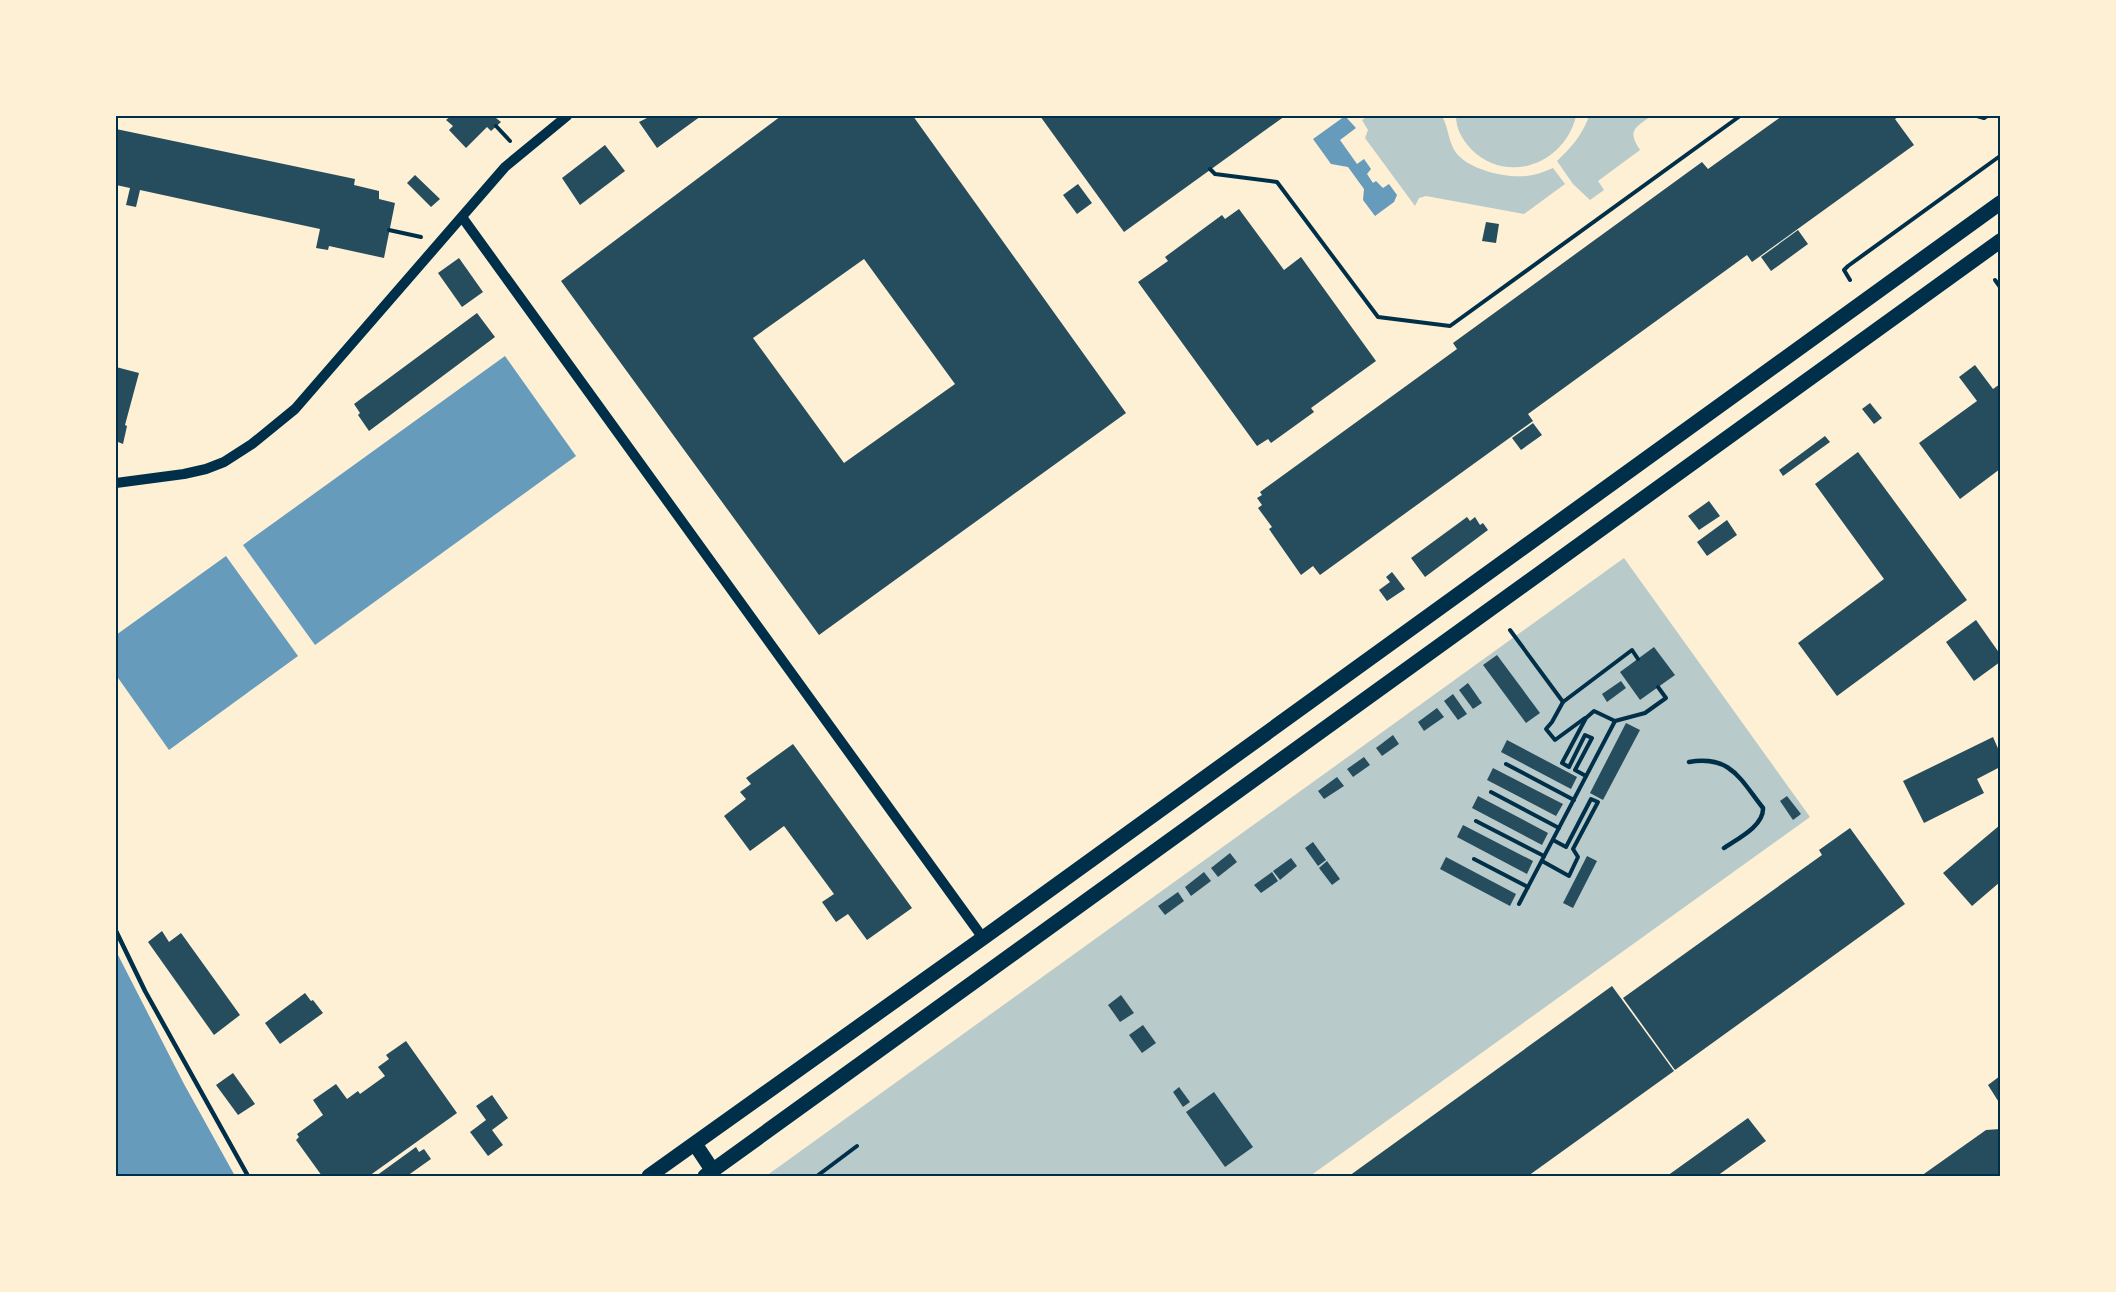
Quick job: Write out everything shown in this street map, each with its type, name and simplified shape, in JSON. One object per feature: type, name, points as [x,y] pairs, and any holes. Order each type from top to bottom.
[{"type":"main road","points":[[649,1176],[983,938],[2001,203]]},
{"type":"main road","points":[[695,1144],[712,1174],[2001,240]]},
{"type":"street","points":[[116,483],[206,469],[224,462],[252,444],[295,409],[505,166],[567,116]]},
{"type":"street","points":[[462,217],[983,938]]},
{"type":"lane","points":[[1689,762],[1706,760],[1720,763],[1735,772],[1763,808],[1760,822],[1724,848]]},
{"type":"lane","points":[[116,931],[144,991],[248,1176]]},
{"type":"path","points":[[1210,169],[1215,174],[1277,182],[1378,317],[1449,326],[1740,116]]},
{"type":"path","points":[[1977,116],[1987,116]]},
{"type":"path","points":[[1850,280],[1844,270],[1848,266],[2001,156]]},
{"type":"path","points":[[390,230],[424,237],[436,247]]},
{"type":"path","points":[[1995,280],[2001,288]]},
{"type":"path","points":[[1510,630],[1563,702]]},
{"type":"path","points":[[1638,659],[1632,650],[1563,702],[1552,723],[1546,729],[1555,740],[1594,711],[1614,721],[1645,713],[1666,698],[1658,687]]},
{"type":"path","points":[[1586,718],[1562,763],[1569,767],[1586,735],[1592,738],[1575,770],[1586,776]]},
{"type":"path","points":[[1519,904],[1614,721]]},
{"type":"path","points":[[1506,764],[1574,800]]},
{"type":"path","points":[[1491,792],[1559,828]]},
{"type":"path","points":[[1542,861],[1569,876],[1578,858],[1573,849],[1598,802],[1591,799],[1566,847],[1553,840]]},
{"type":"path","points":[[1476,820],[1544,856]]},
{"type":"path","points":[[1474,859],[1528,887]]},
{"type":"path","points":[[817,1176],[857,1146]]},
{"type":"shaded area","points":[[1368,116],[1442,116],[1454,150],[1463,160],[1479,169],[1499,174],[1526,176],[1553,168],[1565,184],[1524,214],[1426,196],[1419,198],[1415,206],[1365,138],[1368,130],[1362,120]]},
{"type":"shaded area","points":[[1456,116],[1576,116],[1570,132],[1548,157],[1533,164],[1518,167],[1501,166],[1486,160],[1471,149],[1460,134]]},
{"type":"shaded area","points":[[1589,116],[1651,116],[1635,130],[1634,138],[1640,150],[1598,181],[1604,190],[1590,200],[1573,184],[1557,161],[1576,140]]},
{"type":"shaded area","points":[[1624,558],[1810,817],[1310,1176],[766,1176]]},
{"type":"water","points":[[1345,116],[1356,128],[1340,140],[1357,164],[1364,159],[1371,169],[1367,174],[1373,183],[1376,181],[1383,188],[1389,184],[1397,195],[1394,202],[1375,216],[1363,200],[1364,189],[1348,167],[1331,164],[1313,139]]},
{"type":"water","points":[[505,356],[576,456],[315,645],[243,545]]},
{"type":"water","points":[[226,556],[298,656],[169,750],[116,675],[116,635]]},
{"type":"water","points":[[116,951],[184,1084],[235,1176],[116,1176]]},
{"type":"building","points":[[451,116],[499,116],[496,118],[501,122],[491,131],[487,127],[466,148],[449,130],[453,126],[446,120]]},
{"type":"building","points":[[651,116],[701,116],[657,148],[639,122]]},
{"type":"building","points":[[781,116],[913,116],[1126,413],[819,635],[561,281]],"holes":[[[864,259],[955,384],[844,463],[753,338]]]},
{"type":"building","points":[[1040,116],[1285,116],[1124,232]]},
{"type":"building","points":[[1782,116],[1900,116],[1895,119],[1914,145],[1752,262],[1747,255],[1528,414],[1533,421],[1320,575],[1313,566],[1301,575],[1269,529],[1272,527],[1258,508],[1262,505],[1257,498],[1262,495],[1260,492],[1457,349],[1453,343],[1702,162],[1708,169]]},
{"type":"building","points":[[116,129],[355,179],[354,185],[379,191],[379,199],[395,203],[384,258],[329,246],[328,250],[316,248],[320,229],[140,190],[136,207],[126,205],[130,188],[116,185]]},
{"type":"building","points":[[605,145],[625,171],[580,205],[562,178]]},
{"type":"building","points":[[415,175],[440,199],[431,207],[407,183]]},
{"type":"building","points":[[1078,184],[1092,203],[1077,214],[1063,195]]},
{"type":"building","points":[[1239,209],[1284,270],[1301,257],[1376,361],[1311,408],[1314,412],[1271,443],[1268,439],[1257,446],[1138,282],[1168,261],[1165,257],[1222,215],[1225,219]]},
{"type":"building","points":[[1486,222],[1499,224],[1496,243],[1482,241]]},
{"type":"building","points":[[1798,230],[1808,244],[1771,271],[1761,257]]},
{"type":"building","points":[[459,258],[483,292],[462,307],[438,273]]},
{"type":"building","points":[[477,313],[495,337],[369,431],[358,415],[360,413],[354,404]]},
{"type":"building","points":[[1975,365],[1993,389],[2000,384],[2000,469],[1960,499],[1919,443],[1977,401],[1959,377]]},
{"type":"building","points":[[116,367],[139,373],[125,425],[127,426],[123,444],[118,442],[116,449]]},
{"type":"building","points":[[1870,403],[1882,418],[1874,424],[1862,409]]},
{"type":"building","points":[[1533,423],[1542,435],[1521,450],[1512,438]]},
{"type":"building","points":[[1825,436],[1830,442],[1783,476],[1779,470]]},
{"type":"building","points":[[1858,452],[1967,600],[1837,696],[1798,643],[1884,579],[1815,484]]},
{"type":"building","points":[[1709,501],[1720,516],[1699,530],[1688,516]]},
{"type":"building","points":[[1467,517],[1470,521],[1475,517],[1480,525],[1483,523],[1488,530],[1425,577],[1411,558]]},
{"type":"building","points":[[1727,520],[1737,535],[1707,556],[1697,542]]},
{"type":"building","points":[[1392,572],[1405,589],[1387,601],[1379,590],[1390,582],[1386,577]]},
{"type":"building","points":[[1976,620],[2000,654],[2000,662],[1974,681],[1946,642]]},
{"type":"building","points":[[1654,647],[1675,675],[1640,700],[1620,672]]},
{"type":"building","points":[[1497,655],[1540,713],[1526,723],[1483,665]]},
{"type":"building","points":[[1621,681],[1626,688],[1607,702],[1602,694]]},
{"type":"building","points":[[1468,683],[1482,703],[1473,709],[1459,690]]},
{"type":"building","points":[[1453,694],[1467,714],[1458,720],[1444,701]]},
{"type":"building","points":[[1437,708],[1444,717],[1424,731],[1418,722]]},
{"type":"building","points":[[1626,723],[1640,730],[1603,800],[1590,793]]},
{"type":"building","points":[[1393,735],[1399,744],[1382,756],[1376,748]]},
{"type":"building","points":[[1993,737],[2000,753],[2000,767],[1977,779],[1984,793],[1924,823],[1903,781]]},
{"type":"building","points":[[1507,740],[1577,777],[1571,789],[1501,752]]},
{"type":"building","points":[[793,744],[912,908],[867,940],[848,914],[836,922],[822,902],[834,894],[784,826],[750,851],[724,816],[746,799],[740,792],[751,784],[746,778]]},
{"type":"building","points":[[1364,757],[1370,765],[1353,777],[1347,769]]},
{"type":"building","points":[[1493,768],[1563,804],[1556,816],[1487,780]]},
{"type":"building","points":[[1337,777],[1344,786],[1324,799],[1318,791]]},
{"type":"building","points":[[1478,796],[1548,833],[1542,845],[1472,808]]},
{"type":"building","points":[[1787,796],[1801,814],[1793,820],[1780,801]]},
{"type":"building","points":[[1463,825],[1533,861],[1527,874],[1457,837]]},
{"type":"building","points":[[2000,825],[2000,882],[1972,906],[1943,873]]},
{"type":"building","points":[[1850,828],[1905,904],[1675,1070],[1623,998],[1822,855],[1819,850]]},
{"type":"building","points":[[1313,842],[1326,860],[1318,866],[1305,848]]},
{"type":"building","points":[[1230,853],[1237,862],[1218,877],[1211,868]]},
{"type":"building","points":[[1587,856],[1597,861],[1573,908],[1563,903]]},
{"type":"building","points":[[1446,857],[1516,894],[1510,906],[1440,869]]},
{"type":"building","points":[[1291,858],[1297,866],[1280,880],[1273,871]]},
{"type":"building","points":[[1327,861],[1340,879],[1332,885],[1319,868]]},
{"type":"building","points":[[1204,872],[1211,881],[1191,896],[1185,887]]},
{"type":"building","points":[[1272,872],[1278,881],[1261,893],[1254,885]]},
{"type":"building","points":[[1178,892],[1184,901],[1165,915],[1158,906]]},
{"type":"building","points":[[162,931],[169,942],[181,933],[240,1015],[214,1035],[148,942]]},
{"type":"building","points":[[1612,986],[1674,1071],[1528,1176],[1349,1176]]},
{"type":"building","points":[[305,993],[323,1013],[280,1044],[265,1023]]},
{"type":"building","points":[[1121,995],[1134,1013],[1120,1022],[1108,1005]]},
{"type":"building","points":[[1143,1025],[1156,1043],[1142,1053],[1129,1035]]},
{"type":"building","points":[[406,1041],[457,1113],[369,1176],[322,1176],[296,1140],[299,1137],[297,1134],[323,1115],[313,1100],[336,1084],[347,1099],[358,1091],[360,1094],[385,1076],[378,1067],[389,1059],[386,1055]]},
{"type":"building","points":[[233,1073],[255,1104],[238,1115],[216,1085]]},
{"type":"building","points":[[2000,1076],[2000,1104],[1988,1085]]},
{"type":"building","points":[[1179,1087],[1190,1102],[1183,1107],[1173,1092]]},
{"type":"building","points":[[1214,1092],[1253,1147],[1225,1167],[1186,1112]]},
{"type":"building","points":[[492,1095],[508,1118],[492,1130],[503,1145],[488,1156],[470,1132],[486,1120],[476,1106]]},
{"type":"building","points":[[1748,1118],[1766,1141],[1717,1176],[1667,1176]]},
{"type":"building","points":[[2000,1129],[2000,1176],[1921,1176],[1986,1130]]},
{"type":"building","points":[[416,1147],[419,1152],[424,1149],[431,1159],[407,1176],[376,1176]]}]
